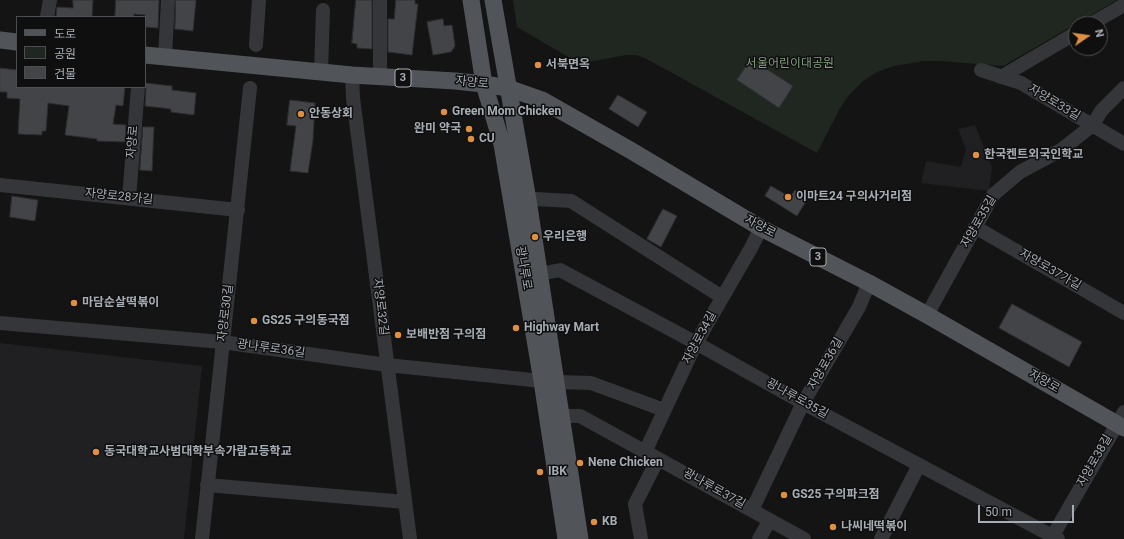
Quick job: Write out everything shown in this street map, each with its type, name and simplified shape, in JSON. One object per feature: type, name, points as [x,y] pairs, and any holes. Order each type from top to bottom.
[{"type":"main road","name":"광나루로","points":[[471,0],[484,84],[502,144],[550,381],[562,416],[580,539]]},
{"type":"main road","name":"광나루로","points":[[493,0],[540,274],[566,539]]},
{"type":"main road","points":[[0,40],[16,42]]},
{"type":"main road","name":"자양로","points":[[146,55],[352,75],[484,84],[508,88],[542,100],[630,150],[761,228],[869,283],[1121,421]]},
{"type":"street","points":[[47,16],[50,0]]},
{"type":"street","points":[[165,57],[168,0]]},
{"type":"street","points":[[256,46],[259,0]]},
{"type":"street","points":[[380,0],[380,77]]},
{"type":"street","points":[[1105,16],[1124,5]]},
{"type":"street","points":[[321,72],[324,10]]},
{"type":"street","points":[[1001,77],[1068,38]]},
{"type":"street","name":"자양로33길","points":[[981,70],[1021,83],[1124,144]]},
{"type":"street","name":"자양로32길","points":[[352,75],[353,98],[410,539]]},
{"type":"street","name":"자양로","points":[[129,198],[138,88]]},
{"type":"street","name":"자양로30길","points":[[202,539],[250,88]]},
{"type":"street","name":"자양로35길","points":[[928,315],[993,195],[1020,172],[1061,150],[1092,125],[1100,111],[1124,88]]},
{"type":"street","name":"자양로28가길","points":[[0,185],[238,210]]},
{"type":"street","points":[[528,200],[571,201],[722,297]]},
{"type":"street","name":"자양로37가길","points":[[975,227],[1124,313]]},
{"type":"street","name":"자양로34길","points":[[645,452],[696,343],[761,228]]},
{"type":"street","name":"광나루로35길","points":[[540,274],[560,270],[1054,538]]},
{"type":"street","name":"자양로36길","points":[[752,510],[803,403],[859,307],[869,283]]},
{"type":"street","name":"광나루로36길","points":[[0,322],[222,342],[387,365],[550,381]]},
{"type":"street","points":[[550,381],[591,383],[664,410]]},
{"type":"street","name":"광나루로37길","points":[[562,416],[580,416],[804,539]]},
{"type":"street","name":"자양로38길","points":[[1054,538],[1121,421]]},
{"type":"street","points":[[641,539],[635,504],[658,458]]},
{"type":"street","points":[[881,539],[919,465]]},
{"type":"street","points":[[207,485],[405,502]]},
{"type":"street","points":[[759,539],[770,520]]},
{"type":"shaded area","name":"한국켄트외국인학교","points":[[975,125],[992,167],[989,191],[921,183],[926,161],[961,167],[966,149],[958,129]]},
{"type":"shaded area","name":"동국대학교사범대학부속가람고등학교","points":[[0,343],[202,366],[184,539],[0,539]]},
{"type":"green space","name":"서울어린이대공원","points":[[513,0],[1117,0],[1089,16],[1068,16],[1068,28],[1003,66],[924,61],[894,66],[877,72],[863,81],[850,94],[840,108],[817,153],[645,58],[636,55],[626,55],[589,62],[577,62],[517,27]]},
{"type":"building","points":[[73,0],[93,0],[92,16],[56,16],[57,7],[73,8]]},
{"type":"building","points":[[116,0],[159,0],[158,28],[146,27],[145,15],[134,14],[134,16],[115,16]]},
{"type":"building","points":[[176,0],[196,0],[193,31],[175,29]]},
{"type":"building","points":[[356,0],[372,0],[372,49],[357,48],[357,44],[352,43]]},
{"type":"building","points":[[396,0],[415,0],[415,4],[418,4],[412,55],[388,52],[388,19],[394,19]]},
{"type":"building","points":[[443,19],[444,26],[452,25],[455,46],[451,52],[433,55],[427,22]]},
{"type":"building","points":[[751,59],[793,86],[779,108],[737,80]]},
{"type":"building","points":[[0,68],[16,70],[16,88],[125,88],[123,106],[116,105],[113,124],[126,125],[125,142],[97,141],[97,139],[65,135],[69,106],[48,103],[46,131],[42,131],[42,135],[18,134],[20,99],[7,98],[7,92],[0,92]]},
{"type":"building","points":[[146,83],[172,86],[172,90],[196,93],[194,115],[171,112],[171,109],[145,106]]},
{"type":"building","points":[[618,95],[647,112],[638,127],[609,109]]},
{"type":"building","points":[[290,100],[315,103],[313,140],[308,173],[290,171],[296,126],[287,125]]},
{"type":"building","points":[[143,127],[154,127],[152,171],[140,170]]},
{"type":"building","points":[[771,186],[790,197],[795,190],[808,198],[797,216],[765,196]]},
{"type":"building","points":[[12,196],[38,200],[35,221],[10,217]]},
{"type":"building","points":[[663,209],[677,216],[661,247],[647,239]]},
{"type":"building","points":[[1012,304],[1082,342],[1069,367],[999,328]]},
{"type":"place","name":"서북면옥","points":[[538,65]]},
{"type":"place","name":"Green Mom Chicken","points":[[444,112]]},
{"type":"place","name":"안동상회","points":[[301,114]]},
{"type":"place","name":"완미 약국","points":[[469,129]]},
{"type":"place","name":"CU","points":[[471,139]]},
{"type":"place","name":"한국켄트외국인학교","points":[[976,155]]},
{"type":"place","name":"이마트24 구의사거리점","points":[[788,197]]},
{"type":"place","name":"우리은행","points":[[535,237]]},
{"type":"place","name":"마담순살떡볶이","points":[[74,303]]},
{"type":"place","name":"GS25 구의동국점","points":[[254,321]]},
{"type":"place","name":"Highway Mart","points":[[516,328]]},
{"type":"place","name":"보배반점 구의점","points":[[398,335]]},
{"type":"place","name":"동국대학교사범대학부속가람고등학교","points":[[96,452]]},
{"type":"place","name":"Nene Chicken","points":[[580,463]]},
{"type":"place","name":"IBK","points":[[540,472]]},
{"type":"place","name":"GS25 구의파크점","points":[[784,495]]},
{"type":"place","name":"KB","points":[[594,522]]},
{"type":"place","name":"나씨네떡볶이","points":[[833,527]]}]
